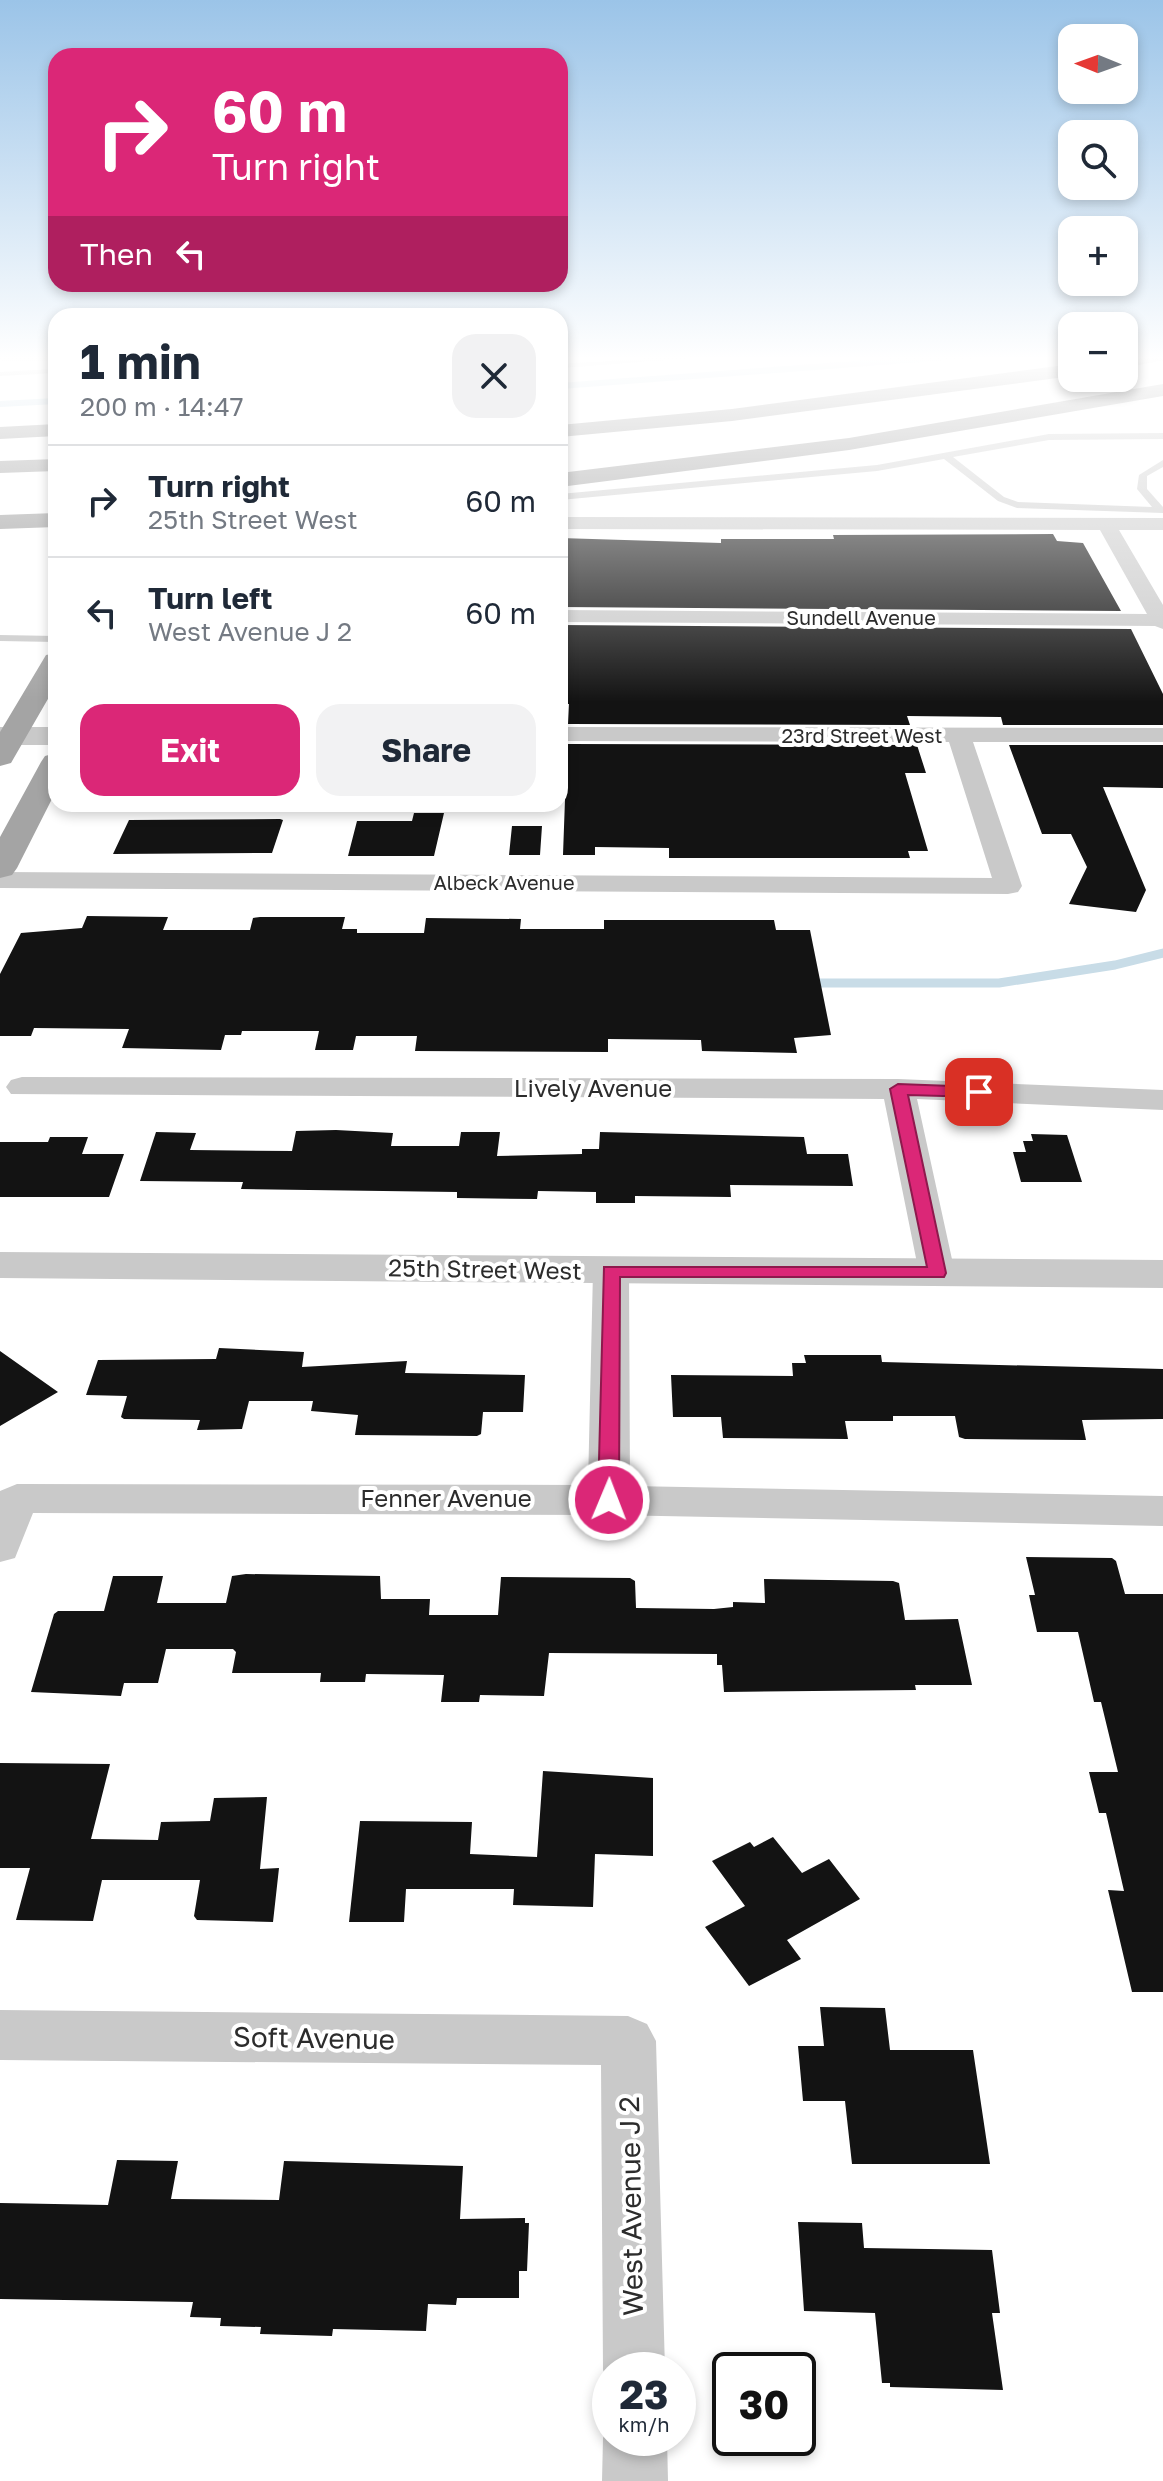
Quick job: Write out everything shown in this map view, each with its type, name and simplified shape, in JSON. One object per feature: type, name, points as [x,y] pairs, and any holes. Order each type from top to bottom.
[{"type":"highway","points":[[568,479],[634,471]]},
{"type":"highway","points":[[0,522],[48,520]]},
{"type":"main road","points":[[6,734],[48,673]]},
{"type":"main road","points":[[0,868],[48,777]]},
{"type":"street","points":[[568,523],[1106,524],[1162,515]]},
{"type":"street","points":[[1106,524],[1162,621]]},
{"type":"street","name":"Sundell Avenue","points":[[568,616],[1162,621]]},
{"type":"street","points":[[6,734],[48,724]]},
{"type":"street","points":[[6,734],[48,736]]},
{"type":"street","name":"23rd Street West","points":[[568,734],[1163,735]]},
{"type":"street","name":"Albeck Avenue","points":[[0,880],[1008,886],[959,736]]},
{"type":"street","name":"Lively Avenue","points":[[22,1087],[898,1089],[1163,1100]]},
{"type":"street","points":[[898,1089],[937,1273]]},
{"type":"street","name":"25th Street West","points":[[0,1265],[1163,1274]]},
{"type":"street","points":[[609,1500],[611,1271]]},
{"type":"street","name":"Fenner Avenue","points":[[0,1547],[17,1498],[609,1500],[1163,1511]]},
{"type":"street","name":"Soft Avenue","points":[[0,2035],[628,2041]]},
{"type":"street","name":"West Avenue J 2","points":[[628,2041],[634,2352]]},
{"type":"street","points":[[635,2456],[635,2481]]},
{"type":"lane","points":[[568,496],[843,471]]},
{"type":"lane","points":[[965,471],[1001,499],[1017,505],[1162,515]]},
{"type":"lane","points":[[1150,471],[1143,475],[1142,489],[1162,515]]},
{"type":"lane","points":[[0,638],[48,639]]},
{"type":"building","points":[[1053,534],[1057,541],[1083,543],[1121,611],[568,607],[568,538],[721,543],[721,539],[834,539],[833,535]]},
{"type":"building","points":[[568,625],[1131,629],[1163,694],[1163,725],[1003,725],[1001,717],[907,716],[910,725],[568,724]]},
{"type":"building","points":[[568,744],[917,745],[926,773],[905,773],[928,851],[908,851],[910,858],[669,858],[669,848],[595,847],[595,855],[563,855],[565,812],[568,812]]},
{"type":"building","points":[[1009,745],[1163,745],[1163,788],[1103,787],[1146,890],[1136,912],[1069,904],[1087,867],[1071,834],[1042,834]]},
{"type":"building","points":[[414,813],[444,813],[434,856],[348,856],[357,821],[412,821]]},
{"type":"building","points":[[129,820],[283,820],[272,853],[113,854]]},
{"type":"building","points":[[512,826],[542,826],[540,855],[509,855]]},
{"type":"building","points":[[87,916],[168,917],[163,930],[250,930],[253,918],[260,917],[345,917],[342,929],[357,929],[357,933],[424,933],[426,918],[521,919],[520,929],[604,929],[604,920],[774,920],[776,930],[810,930],[831,1035],[794,1038],[797,1053],[702,1051],[701,1040],[608,1039],[608,1052],[415,1051],[417,1036],[356,1036],[353,1050],[315,1050],[319,1031],[242,1031],[241,1035],[225,1035],[221,1050],[122,1048],[129,1029],[34,1028],[31,1036],[0,1036],[0,974],[21,933],[82,928]]},
{"type":"building","points":[[296,1131],[393,1133],[391,1146],[459,1146],[461,1132],[500,1132],[497,1156],[582,1154],[582,1149],[599,1149],[600,1132],[804,1137],[807,1154],[848,1154],[853,1186],[730,1185],[731,1197],[635,1196],[635,1203],[596,1203],[596,1192],[538,1191],[537,1199],[457,1198],[457,1192],[241,1189],[243,1182],[140,1181],[156,1132],[196,1133],[190,1150],[292,1151]]},
{"type":"building","points":[[1031,1134],[1067,1135],[1082,1182],[1021,1182],[1013,1152],[1026,1152],[1023,1141],[1033,1141]]},
{"type":"building","points":[[50,1137],[88,1137],[82,1154],[124,1154],[109,1197],[0,1197],[0,1142],[48,1142]]},
{"type":"building","points":[[219,1348],[304,1352],[302,1367],[407,1361],[405,1373],[525,1375],[523,1412],[483,1412],[481,1434],[477,1436],[355,1435],[358,1415],[311,1411],[313,1401],[249,1401],[242,1429],[197,1430],[200,1420],[124,1419],[121,1417],[127,1396],[86,1395],[98,1360],[216,1359]]},
{"type":"building","points":[[0,1351],[58,1392],[0,1426]]},
{"type":"building","points":[[804,1355],[881,1355],[882,1362],[1163,1369],[1163,1419],[1082,1420],[1086,1440],[965,1439],[959,1437],[955,1416],[893,1416],[893,1421],[845,1421],[848,1439],[723,1438],[721,1417],[673,1417],[671,1375],[793,1376],[792,1363],[806,1363]]},
{"type":"building","points":[[1026,1557],[1112,1558],[1116,1561],[1125,1594],[1163,1594],[1163,1992],[1132,1992],[1108,1890],[1124,1891],[1106,1813],[1099,1813],[1089,1772],[1118,1772],[1101,1702],[1094,1702],[1078,1632],[1037,1632],[1029,1595],[1035,1595]]},
{"type":"building","points":[[113,1576],[163,1576],[157,1603],[226,1603],[232,1576],[380,1576],[381,1599],[430,1599],[429,1615],[498,1615],[501,1577],[630,1578],[635,1581],[636,1608],[714,1609],[733,1607],[733,1602],[765,1603],[764,1579],[893,1581],[899,1583],[905,1620],[958,1619],[972,1685],[915,1685],[916,1690],[724,1692],[722,1665],[717,1665],[717,1654],[549,1653],[544,1696],[480,1695],[479,1702],[441,1702],[444,1675],[366,1674],[365,1682],[320,1682],[321,1673],[232,1673],[236,1652],[233,1649],[166,1649],[158,1683],[124,1683],[121,1696],[31,1692],[54,1614],[58,1611],[104,1611]]},
{"type":"building","points":[[0,1763],[110,1764],[91,1839],[158,1840],[161,1822],[210,1821],[214,1798],[267,1797],[260,1869],[279,1868],[273,1922],[197,1920],[194,1916],[200,1880],[102,1880],[93,1921],[16,1920],[30,1868],[0,1868]]},
{"type":"building","points":[[543,1771],[653,1778],[653,1856],[595,1854],[593,1907],[513,1905],[514,1889],[406,1889],[404,1922],[349,1922],[360,1821],[472,1822],[470,1854],[537,1857]]},
{"type":"building","points":[[773,1837],[802,1873],[829,1859],[860,1899],[787,1940],[801,1959],[749,1986],[705,1927],[745,1906],[712,1861],[750,1842],[754,1847]]},
{"type":"building","points":[[820,2007],[885,2008],[890,2050],[973,2050],[990,2164],[852,2164],[845,2101],[803,2101],[798,2046],[824,2046]]},
{"type":"building","points":[[117,2160],[178,2161],[171,2199],[279,2200],[284,2161],[463,2166],[460,2219],[525,2218],[525,2223],[529,2223],[527,2271],[519,2271],[519,2298],[457,2298],[456,2305],[428,2304],[426,2331],[333,2329],[332,2336],[260,2334],[261,2327],[220,2326],[221,2318],[190,2317],[193,2302],[0,2299],[0,2203],[108,2205]]},
{"type":"building","points":[[798,2222],[862,2223],[864,2248],[992,2250],[1000,2313],[992,2313],[1003,2390],[890,2387],[890,2383],[882,2383],[875,2313],[804,2311]]},
{"type":"waterway","points":[[805,983],[999,983],[1115,965],[1163,953]]},
{"type":"route","points":[[609,1500],[611,1271],[937,1273],[898,1089],[979,1092]]}]
